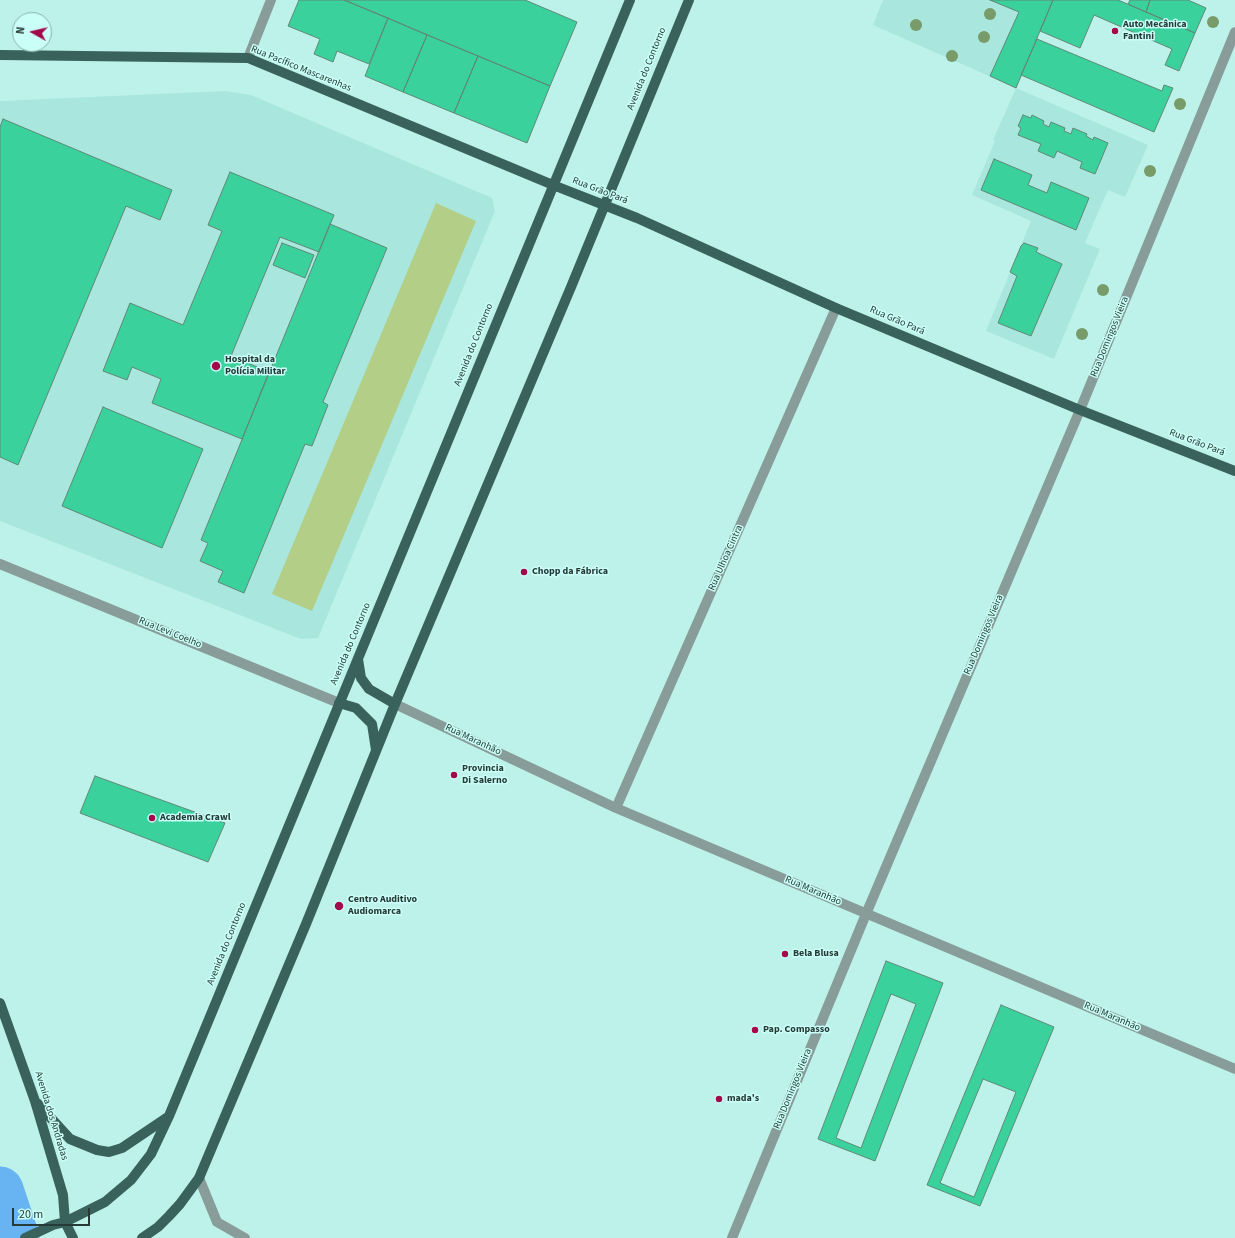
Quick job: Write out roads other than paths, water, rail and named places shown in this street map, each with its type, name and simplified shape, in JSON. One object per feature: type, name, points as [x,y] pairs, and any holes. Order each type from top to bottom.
[{"type":"main road","name":"Avenida do Contorno","points":[[25,1238],[53,1225],[65,1222],[104,1202],[131,1180],[151,1154],[169,1116],[630,0]]},
{"type":"main road","name":"Avenida do Contorno","points":[[142,1238],[158,1227],[169,1216],[199,1178],[689,0]]},
{"type":"main road","name":"Rua Pacífico Mascarenhas","points":[[0,54],[248,58],[553,185]]},
{"type":"main road","name":"Rua Grão Pará","points":[[553,185],[637,218],[836,308],[1080,410],[1235,471]]},
{"type":"main road","points":[[358,659],[361,678],[369,689],[395,704]]},
{"type":"main road","points":[[340,703],[356,708],[372,724],[376,750]]},
{"type":"main road","name":"Avenida dos Andradas","points":[[0,1003],[35,1101],[62,1195],[65,1222],[73,1238]]},
{"type":"main road","points":[[35,1101],[70,1139],[97,1150],[109,1152],[122,1148],[169,1116]]},
{"type":"street","points":[[248,58],[272,0]]},
{"type":"street","name":"Rua Domingos Vieira","points":[[732,1238],[866,914],[1080,410],[1235,32]]},
{"type":"street","name":"Rua Ulhoa Cintra","points":[[616,808],[836,308]]},
{"type":"street","name":"Rua Levi Coelho","points":[[0,564],[340,703]]},
{"type":"street","name":"Rua Maranhão","points":[[395,704],[616,808],[1235,1069]]},
{"type":"street","points":[[199,1178],[217,1222],[245,1238]]},
{"type":"waterway","points":[[0,1190],[16,1238]]},
{"type":"place","name":"Auto Mecânica Fantini","points":[[1115,31]]},
{"type":"place","name":"Hospital da Polícia Militar","points":[[216,366]]},
{"type":"place","name":"Chopp da Fábrica","points":[[524,572]]},
{"type":"place","name":"Provincia Di Salerno","points":[[454,775]]},
{"type":"place","name":"Academia Crawl","points":[[152,818]]},
{"type":"place","name":"Centro Auditivo Audiomarca","points":[[339,906]]},
{"type":"place","name":"Bela Blusa","points":[[785,954]]},
{"type":"place","name":"Pap. Compasso","points":[[755,1030]]},
{"type":"place","name":"mada's","points":[[719,1099]]}]
